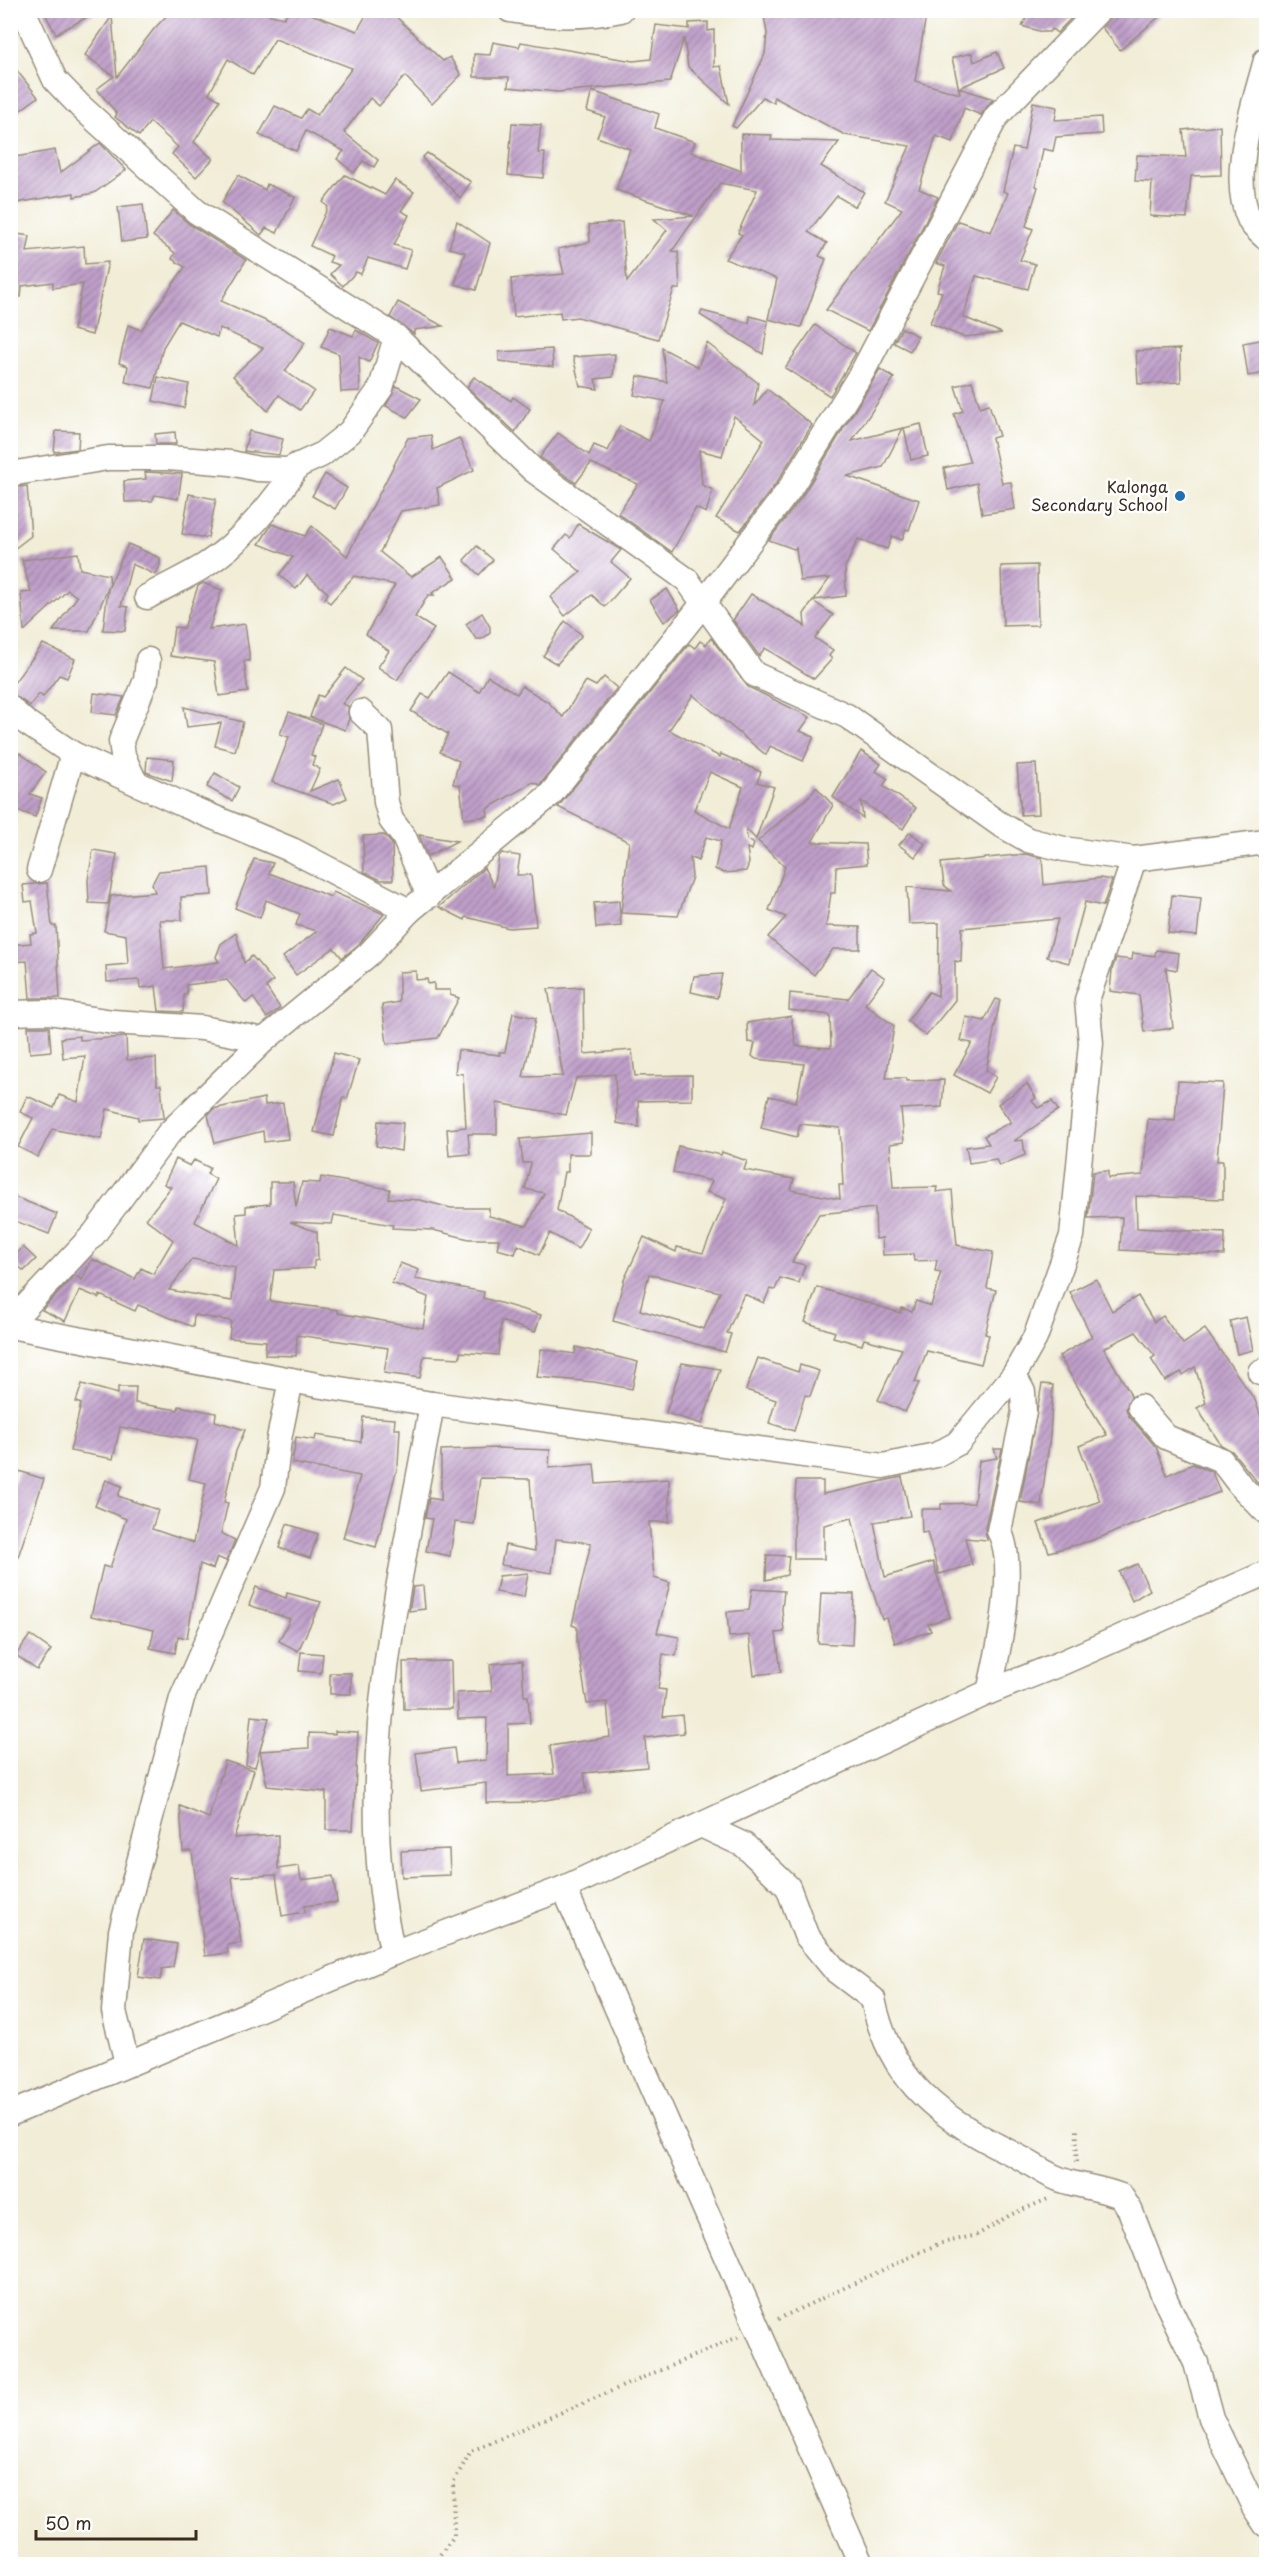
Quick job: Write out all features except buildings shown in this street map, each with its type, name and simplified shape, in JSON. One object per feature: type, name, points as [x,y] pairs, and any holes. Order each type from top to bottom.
[{"type":"street","points":[[23,10],[55,80],[80,106],[197,212],[396,337],[533,470],[664,561],[687,580],[754,674],[847,716],[998,823],[1028,840],[1064,849],[1134,860],[1266,842]]},
{"type":"street","points":[[510,10],[544,17],[593,16],[621,10]]},
{"type":"street","points":[[10,1325],[94,1234],[169,1133],[264,1040],[369,954],[409,912],[550,795],[702,604],[789,490],[864,369],[996,117],[1099,10]]},
{"type":"street","points":[[1266,60],[1244,150],[1242,198],[1251,223],[1266,238]]},
{"type":"street","points":[[10,474],[108,458],[168,458],[258,469],[288,470],[321,455],[350,432],[381,388],[396,337]]},
{"type":"street","points":[[147,597],[206,565],[250,526],[279,495],[298,465]]},
{"type":"street","points":[[135,782],[123,756],[121,741],[146,680],[148,660]]},
{"type":"street","points":[[10,708],[24,721],[73,754],[292,850],[409,912]]},
{"type":"street","points":[[361,711],[380,730],[386,801],[392,820],[404,837],[429,896]]},
{"type":"street","points":[[39,870],[73,754]]},
{"type":"street","points":[[10,1325],[291,1380],[432,1404],[882,1466],[936,1455],[958,1443],[1014,1375],[1035,1338],[1072,1236],[1091,1043],[1088,1000],[1134,860]]},
{"type":"street","points":[[10,1013],[48,1012],[113,1022],[202,1028],[264,1040]]},
{"type":"street","points":[[989,1692],[1002,1627],[1008,1557],[1005,1542],[999,1531],[1024,1412],[1023,1392],[1014,1375]]},
{"type":"street","points":[[127,2064],[114,2012],[124,1920],[182,1698],[273,1488],[279,1439],[291,1380]]},
{"type":"street","points":[[393,1953],[378,1872],[380,1731],[394,1623],[432,1404]]},
{"type":"street","points":[[1140,1407],[1166,1437],[1221,1460],[1240,1485],[1266,1512]]},
{"type":"street","points":[[16,2105],[127,2064],[393,1953],[564,1888],[989,1692],[1057,1665],[1266,1573]]},
{"type":"street","points":[[701,1825],[744,1845],[789,1887],[806,1935],[836,1971],[873,2000],[880,2030],[916,2089],[952,2121],[1040,2170],[1068,2182],[1091,2185],[1120,2196],[1130,2210],[1165,2299],[1196,2363],[1211,2418],[1254,2507],[1266,2525]]},
{"type":"street","points":[[564,1888],[861,2565]]},
{"type":"path","points":[[433,2565],[454,2536],[453,2483],[471,2451],[756,2329],[938,2244],[976,2235],[1010,2215],[1059,2193],[1068,2182],[1076,2164],[1077,2129]]},
{"type":"place","name":"Kalonga Secondary School","points":[[1180,496]]}]
